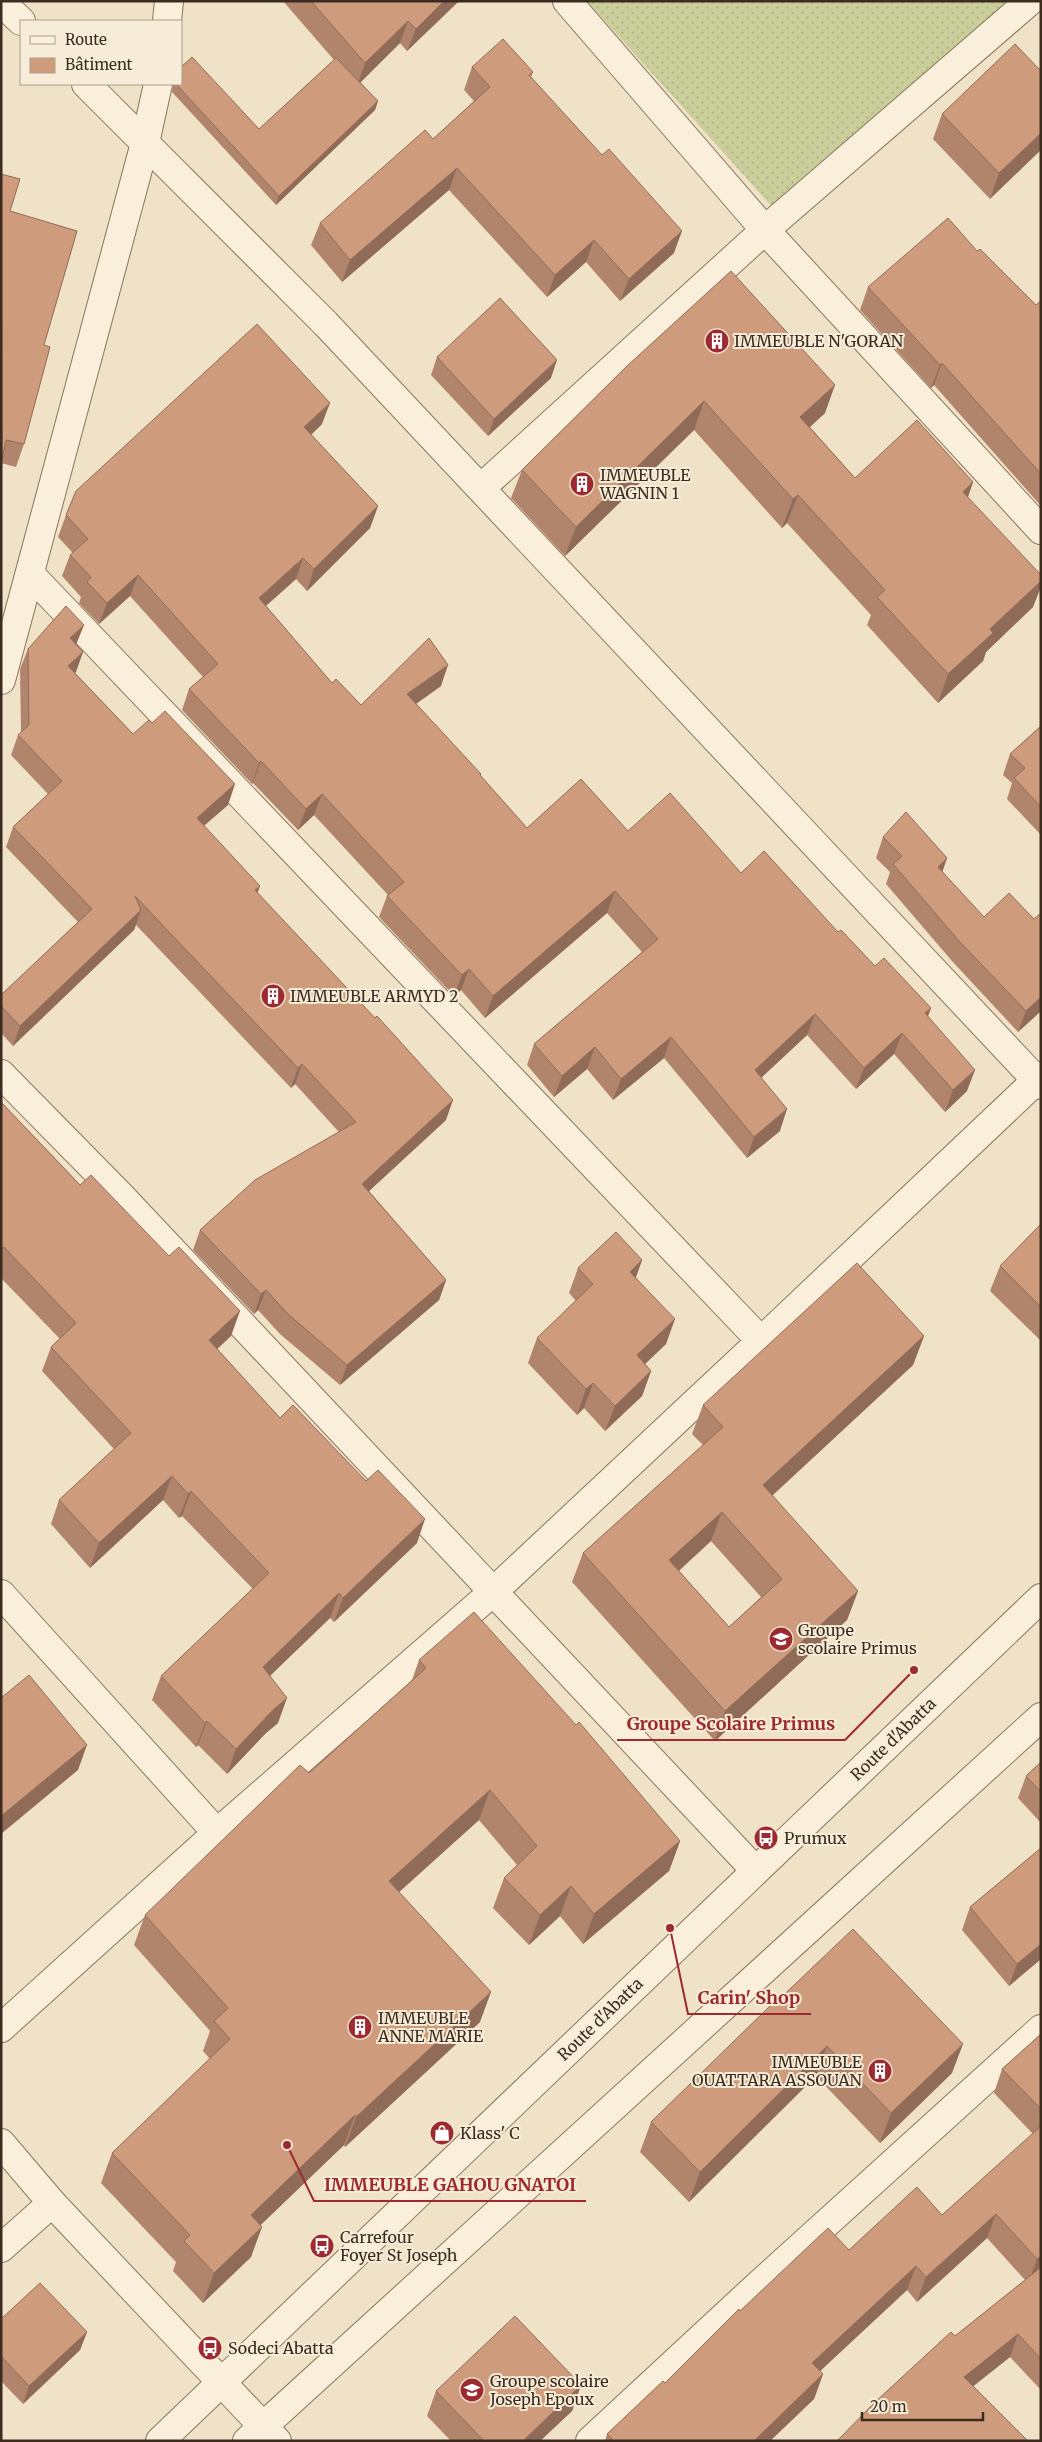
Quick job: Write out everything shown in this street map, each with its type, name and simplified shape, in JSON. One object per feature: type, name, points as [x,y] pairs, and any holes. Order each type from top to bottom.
[{"type":"street","points":[[167,20],[169,1]]},
{"type":"street","points":[[567,1],[765,230],[1041,530]]},
{"type":"street","points":[[481,488],[765,230],[1030,1]]},
{"type":"street","points":[[1,2],[20,21]]},
{"type":"street","points":[[1,2028],[217,1833],[494,1591],[1039,1080],[326,324],[87,85]]},
{"type":"street","points":[[1,680],[146,143],[158,85]]},
{"type":"street","points":[[30,574],[761,1341]]},
{"type":"street","points":[[1,1074],[134,1210],[755,1870]]},
{"type":"street","points":[[1,1594],[217,1833]]},
{"type":"street","name":"Route d'Abatta","points":[[160,2441],[1041,1598]]},
{"type":"street","points":[[1,2143],[52,2203],[221,2382],[262,2436],[1041,1717]]},
{"type":"street","points":[[590,2441],[1041,2029]]},
{"type":"street","points":[[1,2248],[52,2203]]},
{"type":"green space","points":[[587,1],[1017,1],[775,210]]},
{"type":"building","points":[[311,1],[444,1],[416,29],[408,21],[365,63]]},
{"type":"building","points":[[503,39],[533,72],[529,75],[602,155],[609,149],[682,231],[629,279],[594,240],[555,275],[457,168],[350,260],[320,223],[425,130],[433,139],[490,87],[472,67]]},
{"type":"building","points":[[1015,44],[1041,71],[1041,133],[999,173],[942,114]]},
{"type":"building","points":[[192,57],[259,129],[336,58],[378,101],[279,196],[177,85],[182,85],[182,66]]},
{"type":"building","points":[[1,174],[20,179],[10,211],[77,231],[44,345],[50,347],[24,444],[6,440],[2,459]]},
{"type":"building","points":[[948,218],[977,251],[980,249],[1036,305],[1041,301],[1041,474],[942,363],[940,365],[868,287]]},
{"type":"building","points":[[731,271],[835,385],[800,417],[855,478],[917,420],[973,482],[963,492],[1041,575],[1041,581],[990,629],[993,633],[948,674],[877,597],[885,590],[798,495],[793,499],[704,401],[576,527],[522,470],[627,366]]},
{"type":"building","points":[[500,298],[557,360],[494,419],[437,357]]},
{"type":"building","points":[[257,324],[330,403],[304,427],[378,506],[314,569],[303,558],[259,598],[332,683],[336,679],[361,705],[429,638],[448,665],[407,694],[481,774],[527,828],[581,779],[628,831],[670,793],[741,873],[764,851],[838,932],[841,930],[875,966],[884,958],[931,1008],[925,1013],[975,1070],[953,1090],[902,1033],[864,1068],[815,1014],[755,1070],[787,1109],[754,1137],[671,1037],[621,1079],[595,1047],[562,1076],[534,1044],[658,939],[615,891],[493,996],[469,969],[462,975],[387,896],[404,882],[322,794],[306,809],[261,761],[259,763],[189,689],[218,664],[138,575],[107,603],[87,582],[91,577],[70,555],[88,539],[66,515],[76,491]]},
{"type":"building","points":[[66,606],[84,625],[70,638],[83,652],[68,666],[133,734],[149,720],[152,723],[165,711],[235,784],[197,818],[260,886],[255,890],[375,1018],[377,1016],[453,1100],[362,1184],[446,1280],[347,1365],[288,1314],[266,1290],[261,1294],[200,1230],[255,1180],[356,1122],[302,1064],[298,1068],[135,896],[141,910],[20,1026],[1,1006],[1,995],[92,909],[13,827],[62,781],[18,735],[29,725],[28,649]]},
{"type":"building","points":[[1041,726],[1041,807],[1014,778],[1025,768],[1010,754]]},
{"type":"building","points":[[906,812],[947,858],[938,867],[984,917],[1009,893],[1034,919],[1041,913],[1041,997],[1026,1011],[959,941],[893,864],[902,856],[883,837]]},
{"type":"building","points":[[1,1102],[80,1185],[91,1175],[169,1256],[179,1247],[240,1311],[209,1340],[280,1418],[293,1405],[366,1481],[378,1470],[425,1519],[343,1598],[339,1593],[263,1667],[287,1698],[236,1749],[207,1721],[205,1723],[161,1676],[269,1573],[191,1491],[188,1494],[172,1476],[99,1543],[59,1500],[131,1433],[51,1347],[76,1323],[4,1247],[1,1250]]},
{"type":"building","points":[[1041,1224],[1041,1307],[1000,1266]]},
{"type":"building","points":[[616,1232],[642,1260],[630,1272],[675,1319],[637,1355],[651,1371],[615,1406],[593,1383],[586,1389],[537,1338],[593,1284],[578,1268]]},
{"type":"building","points":[[857,1263],[924,1336],[763,1485],[858,1591],[725,1711],[583,1553],[723,1427],[703,1405]],"holes":[[[722,1512],[782,1579],[729,1627],[669,1560]]]},
{"type":"building","points":[[474,1612],[576,1725],[579,1722],[680,1841],[594,1914],[571,1886],[540,1915],[504,1878],[537,1846],[490,1790],[389,1881],[491,1992],[356,2117],[355,2115],[251,2215],[262,2227],[214,2273],[184,2241],[190,2235],[112,2153],[230,2039],[214,2021],[228,2008],[145,1915],[300,1765],[309,1773],[426,1668],[419,1660]]},
{"type":"building","points":[[29,1675],[87,1745],[1,1816],[1,1698]]},
{"type":"building","points":[[1041,1762],[1041,1792],[1026,1776]]},
{"type":"building","points":[[1041,1848],[1041,1944],[1017,1964],[970,1907]]},
{"type":"building","points":[[853,1929],[963,2044],[891,2113],[827,2046],[700,2172],[651,2122],[771,2005]]},
{"type":"building","points":[[1041,2034],[1041,2109],[1002,2069]]},
{"type":"building","points":[[1041,2126],[1041,2256],[1037,2259],[996,2214],[926,2277],[916,2266],[812,2363],[823,2374],[754,2441],[614,2441],[607,2434],[663,2381],[665,2383],[739,2309],[740,2311],[828,2228],[849,2250],[917,2187],[942,2215]]},
{"type":"building","points":[[1040,2268],[1041,2359],[1018,2334],[964,2377],[1028,2441],[837,2441],[874,2403],[951,2332],[955,2336]]},
{"type":"building","points":[[40,2283],[87,2332],[29,2386],[1,2356],[1,2319]]},
{"type":"building","points":[[515,2316],[581,2385],[523,2441],[484,2441],[436,2391]]},
{"type":"place","name":"IMMEUBLE N'GORAN","points":[[717,341]]},
{"type":"place","name":"IMMEUBLE WAGNIN 1","points":[[582,484]]},
{"type":"place","name":"IMMEUBLE ARMYD 2","points":[[273,996]]},
{"type":"place","name":"Groupe scolaire Primus","points":[[781,1639]]},
{"type":"place","name":"Groupe Scolaire Primus","points":[[914,1670]]},
{"type":"place","name":"Prumux","points":[[766,1838]]},
{"type":"place","name":"Carin' Shop","points":[[670,1928]]},
{"type":"place","name":"IMMEUBLE ANNE MARIE","points":[[360,2027]]},
{"type":"place","name":"IMMEUBLE OUATTARA ASSOUAN","points":[[880,2071]]},
{"type":"place","name":"Klass' C","points":[[442,2133]]},
{"type":"place","name":"IMMEUBLE GAHOU GNATOI","points":[[287,2145]]},
{"type":"place","name":"Carrefour Foyer St Joseph","points":[[322,2246]]},
{"type":"place","name":"Sodeci Abatta","points":[[210,2348]]},
{"type":"place","name":"Groupe scolaire Joseph Epoux","points":[[472,2390]]}]
